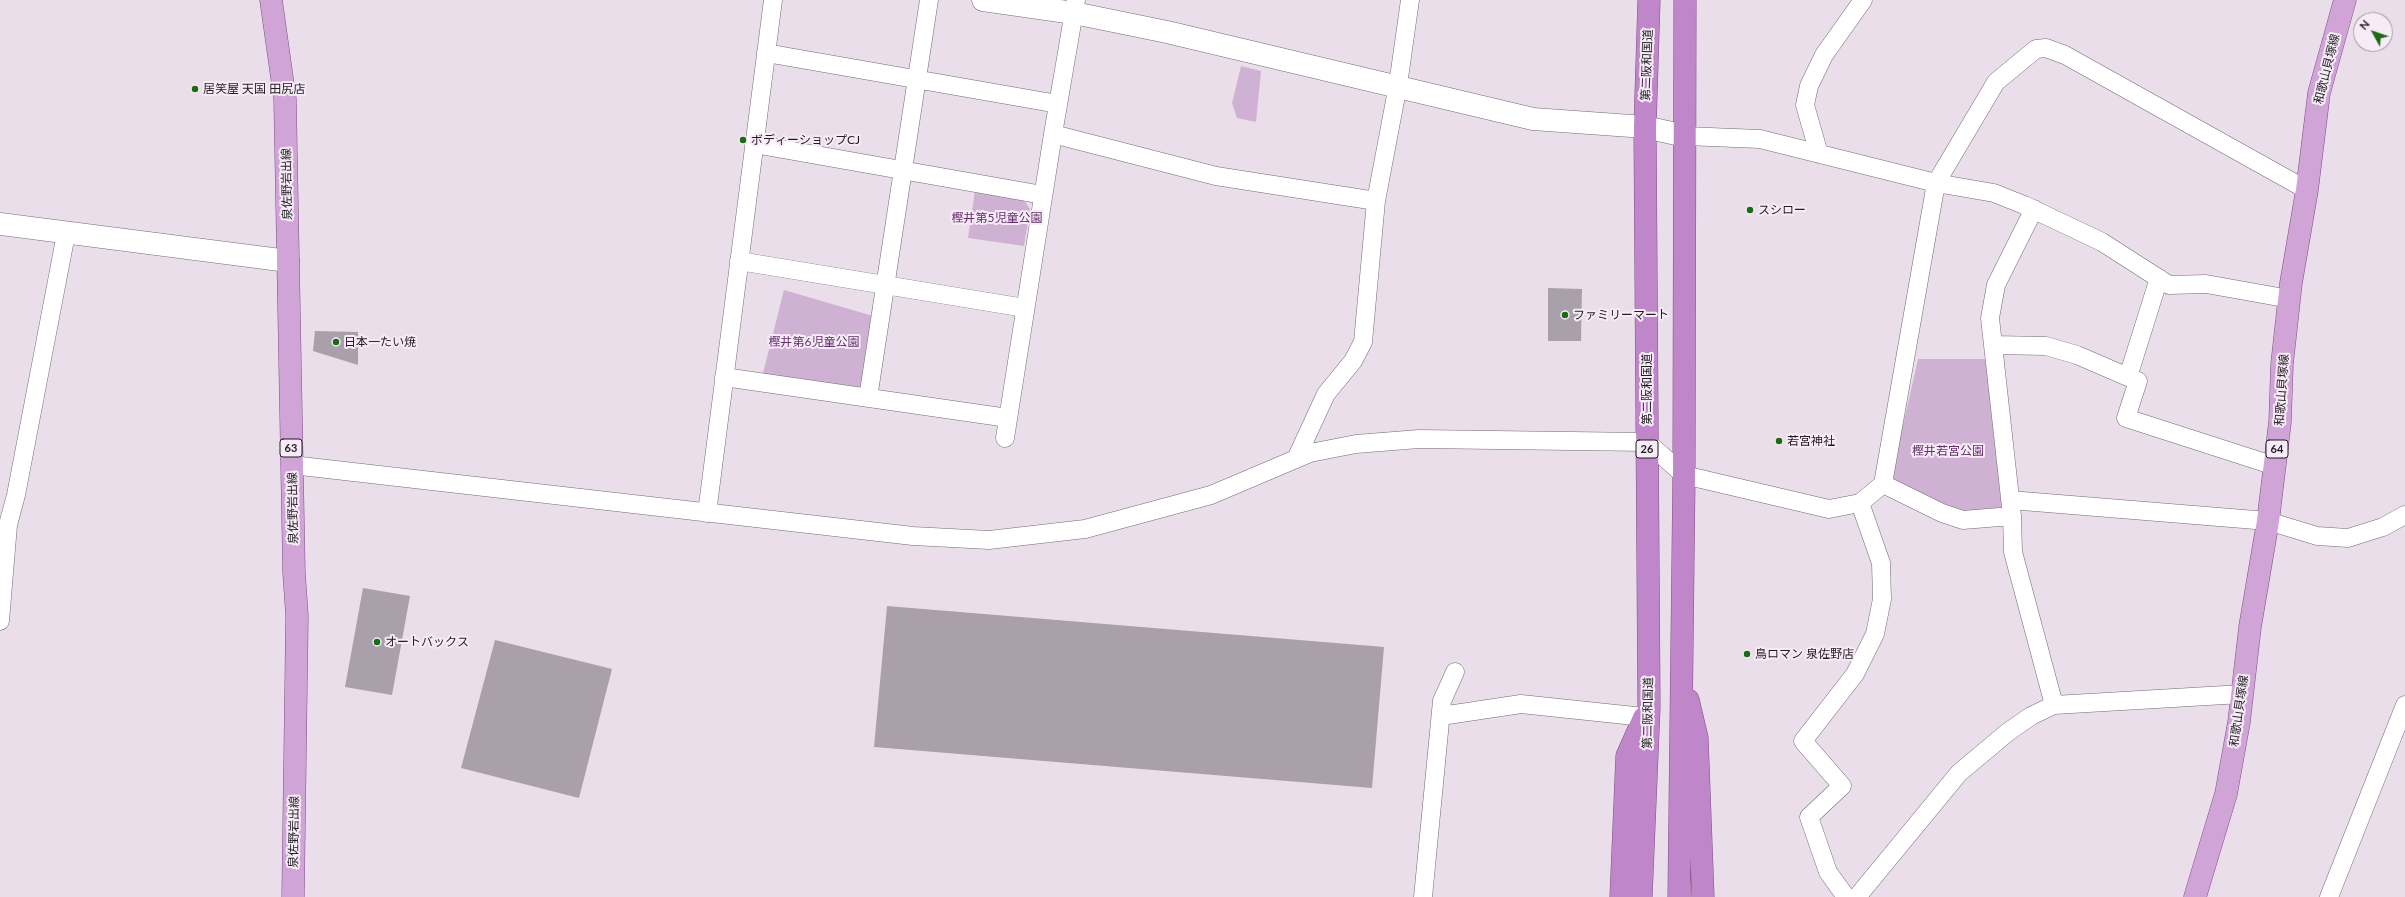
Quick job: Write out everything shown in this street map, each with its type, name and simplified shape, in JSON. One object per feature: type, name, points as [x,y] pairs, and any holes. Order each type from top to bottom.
[{"type":"highway","name":"第二阪和国道","points":[[1641,897],[1646,712],[1647,442],[1645,127],[1649,0]]},
{"type":"highway","points":[[1679,897],[1680,670],[1684,475],[1685,0]]},
{"type":"highway","points":[[1680,670],[1697,738],[1703,897]]},
{"type":"highway","points":[[1621,897],[1627,756],[1646,712]]},
{"type":"main road","name":"泉佐野岩出線","points":[[272,0],[286,99],[292,465],[297,616],[293,897]]},
{"type":"main road","name":"和歌山貝塚線","points":[[2195,897],[2226,794],[2242,694],[2250,627],[2268,521],[2275,466],[2290,299],[2307,190],[2319,93],[2345,0]]},
{"type":"street","points":[[707,513],[773,0]]},
{"type":"street","points":[[868,398],[887,285],[929,0]]},
{"type":"street","points":[[983,0],[1075,7],[1175,34],[1398,85],[1532,119],[1645,127],[1685,136],[1760,139],[1936,183],[1994,193],[2034,209],[2102,242],[2169,285],[2206,284],[2290,299]]},
{"type":"street","points":[[1296,459],[1326,394],[1353,361],[1363,342],[1376,201],[1398,85],[1410,0]]},
{"type":"street","points":[[1819,154],[1805,105],[1809,86],[1824,55],[1863,0]]},
{"type":"street","points":[[1005,438],[1052,134],[1075,7]]},
{"type":"street","points":[[292,465],[913,536],[989,540],[1085,530],[1211,495],[1310,453],[1356,444],[1419,439],[1647,442],[1684,475],[1829,508],[1860,503],[1883,484],[1936,183],[1996,82],[2036,49],[2046,48],[2065,55],[2307,190]]},
{"type":"street","points":[[766,53],[1058,104]]},
{"type":"street","points":[[1052,134],[1216,176],[1376,201]]},
{"type":"street","points":[[754,144],[1043,194]]},
{"type":"street","points":[[2034,209],[1996,285],[1990,318],[2011,508],[2013,552],[2054,705]]},
{"type":"street","points":[[0,224],[66,234],[288,262]]},
{"type":"street","points":[[0,621],[8,525],[16,496],[66,234]]},
{"type":"street","points":[[739,260],[1025,308]]},
{"type":"street","points":[[2128,377],[2159,278]]},
{"type":"street","points":[[1994,344],[2046,346],[2078,355],[2138,381],[2126,418],[2275,466]]},
{"type":"street","points":[[724,377],[1008,418]]},
{"type":"street","points":[[1883,484],[1942,513],[1962,520],[2011,508],[2268,521],[2317,536],[2348,538],[2383,528],[2405,515]]},
{"type":"street","points":[[1846,897],[1828,872],[1809,817],[1842,786],[1803,741],[1855,674],[1875,634],[1882,599],[1881,563],[1860,503]]},
{"type":"street","points":[[1423,897],[1442,702],[1455,672]]},
{"type":"street","points":[[1857,897],[1959,773],[2008,732],[2031,716],[2054,705],[2242,694]]},
{"type":"street","points":[[1441,716],[1521,704],[1646,712]]},
{"type":"street","points":[[2329,897],[2405,705]]},
{"type":"green space","points":[[1241,66],[1261,71],[1256,122],[1237,118],[1232,103]]},
{"type":"green space","name":"樫井第5児童公園","points":[[975,191],[1022,198],[1030,209],[1024,246],[968,238]]},
{"type":"green space","name":"樫井第6児童公園","points":[[784,290],[873,316],[863,391],[762,377]]},
{"type":"green space","name":"樫井若宮公園","points":[[1918,359],[1989,359],[2003,509],[1959,513],[1891,478]]},
{"type":"building","name":"ファミリーマート","points":[[1548,288],[1582,289],[1581,341],[1548,341]]},
{"type":"building","name":"日本一たい焼","points":[[315,331],[358,332],[358,365],[313,351]]},
{"type":"building","name":"オートバックス","points":[[363,588],[410,596],[392,695],[345,687]]},
{"type":"building","points":[[887,606],[1384,647],[1372,788],[874,747]]},
{"type":"building","points":[[495,640],[612,669],[579,798],[461,768]]},
{"type":"place","name":"居笑屋 天国 田尻店","points":[[195,89]]},
{"type":"place","name":"ボディーショップCJ","points":[[743,140]]},
{"type":"place","name":"スシロー","points":[[1750,210]]},
{"type":"place","name":"ファミリーマート","points":[[1565,315]]},
{"type":"place","name":"日本一たい焼","points":[[336,342]]},
{"type":"place","name":"若宮神社","points":[[1779,441]]},
{"type":"place","name":"オートバックス","points":[[377,642]]},
{"type":"place","name":"鳥ロマン 泉佐野店","points":[[1747,654]]}]
